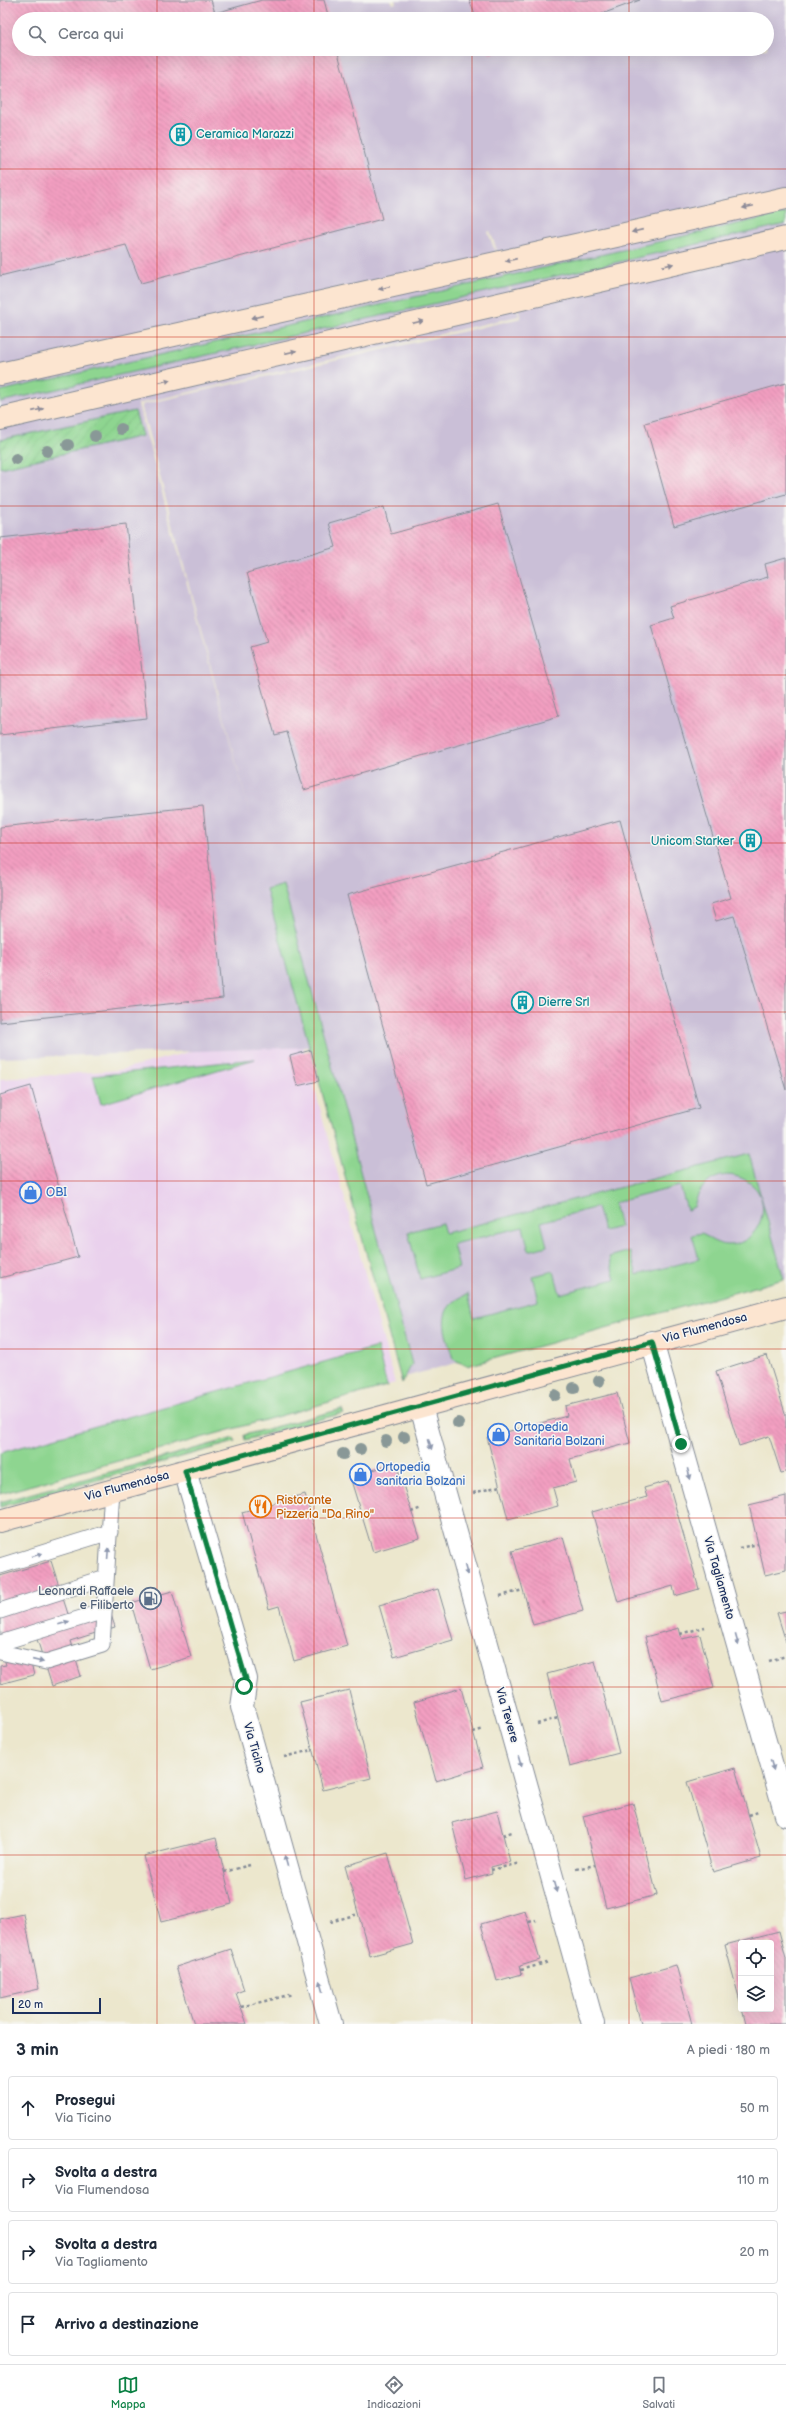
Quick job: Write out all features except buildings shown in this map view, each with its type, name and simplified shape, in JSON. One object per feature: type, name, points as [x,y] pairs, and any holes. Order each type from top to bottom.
[{"type":"street","points":[[0,374],[786,198]]},
{"type":"street","points":[[0,418],[786,238]]},
{"type":"street","name":"Via Flumendosa","points":[[0,1521],[420,1407],[652,1342],[786,1307]]},
{"type":"street","name":"Via Tagliamento","points":[[652,1342],[786,1815]]},
{"type":"street","name":"Via Tevere","points":[[420,1407],[593,2024]]},
{"type":"street","name":"Via Ticino","points":[[185,1471],[246,1679],[242,1707],[331,2024]]},
{"type":"lane","points":[[0,1652],[46,1662],[102,1645],[112,1490]]},
{"type":"lane","points":[[0,1566],[110,1532]]},
{"type":"lane","points":[[0,1611],[106,1577]]},
{"type":"lane","points":[[0,1643],[104,1611]]},
{"type":"path","points":[[466,1495],[500,1486]]},
{"type":"path","points":[[411,1512],[427,1506]]},
{"type":"path","points":[[735,1549],[758,1544]]},
{"type":"path","points":[[494,1598],[523,1590]]},
{"type":"path","points":[[680,1634],[712,1625]]},
{"type":"path","points":[[536,1724],[558,1718]]},
{"type":"path","points":[[280,1758],[312,1750]]},
{"type":"path","points":[[491,1870],[521,1862]]},
{"type":"path","points":[[224,1872],[250,1865]]},
{"type":"path","points":[[568,1871],[595,1865]]},
{"type":"path","points":[[326,1922],[358,1914]]},
{"type":"path","points":[[521,1970],[557,1960]]},
{"type":"path","points":[[241,2007],[292,1994]]},
{"type":"shaded area","points":[[0,0],[391,0],[393,4],[396,3],[395,0],[786,0],[786,1279],[784,1279],[782,1274],[401,1378],[312,1047],[0,1058]],"holes":[[[490,231],[521,318],[141,405],[252,822],[138,404],[519,316],[488,232]]]},
{"type":"shaded area","points":[[297,1024],[395,1383],[0,1490],[0,1079],[119,1070]]},
{"type":"green space","points":[[786,213],[786,224],[0,402],[0,391]]},
{"type":"green space","points":[[135,411],[142,436],[0,468],[0,440]]},
{"type":"green space","points":[[283,884],[412,1364],[402,1383],[266,889]]},
{"type":"green space","points":[[255,1059],[101,1104],[93,1076]]},
{"type":"green space","points":[[749,1154],[784,1279],[467,1366],[453,1359],[447,1339],[444,1321],[450,1306],[457,1300],[468,1294],[474,1318],[538,1301],[532,1276],[554,1271],[560,1294],[615,1279],[609,1257],[630,1251],[637,1275],[699,1259],[692,1235],[702,1233],[718,1243],[733,1245],[745,1240],[755,1231],[761,1218],[762,1205],[758,1192],[747,1181],[741,1178],[731,1175],[724,1175],[715,1178],[706,1184],[697,1197],[694,1207],[687,1210],[680,1186],[614,1203],[620,1227],[604,1231],[597,1207],[541,1222],[547,1246],[529,1251],[523,1227],[453,1244],[459,1268],[420,1279],[408,1232],[442,1223],[445,1233]]},
{"type":"green space","points":[[377,1347],[387,1386],[0,1494],[0,1453]]},
{"type":"green space","points":[[342,1409],[343,1413],[245,1440],[244,1435]]},
{"type":"green space","points":[[234,1438],[235,1442],[0,1507],[0,1502]]},
{"type":"place","name":"Ceramica Marazzi","points":[[180,134]]},
{"type":"place","name":"Unicom Starker","points":[[750,841]]},
{"type":"place","name":"Dierre Srl","points":[[523,1002]]},
{"type":"place","name":"OBI","points":[[30,1192]]},
{"type":"place","name":"Ortopedia Sanitaria Bolzani","points":[[498,1434]]},
{"type":"place","name":"Ortopedia sanitaria Bolzani","points":[[361,1474]]},
{"type":"place","name":"Ristorante Pizzeria \"Da Rino\"","points":[[260,1507]]},
{"type":"place","name":"Leonardi Raffaele e Filiberto","points":[[150,1598]]},
{"type":"route","points":[[244,1686],[246,1679],[185,1471],[652,1342],[681,1444]]}]
